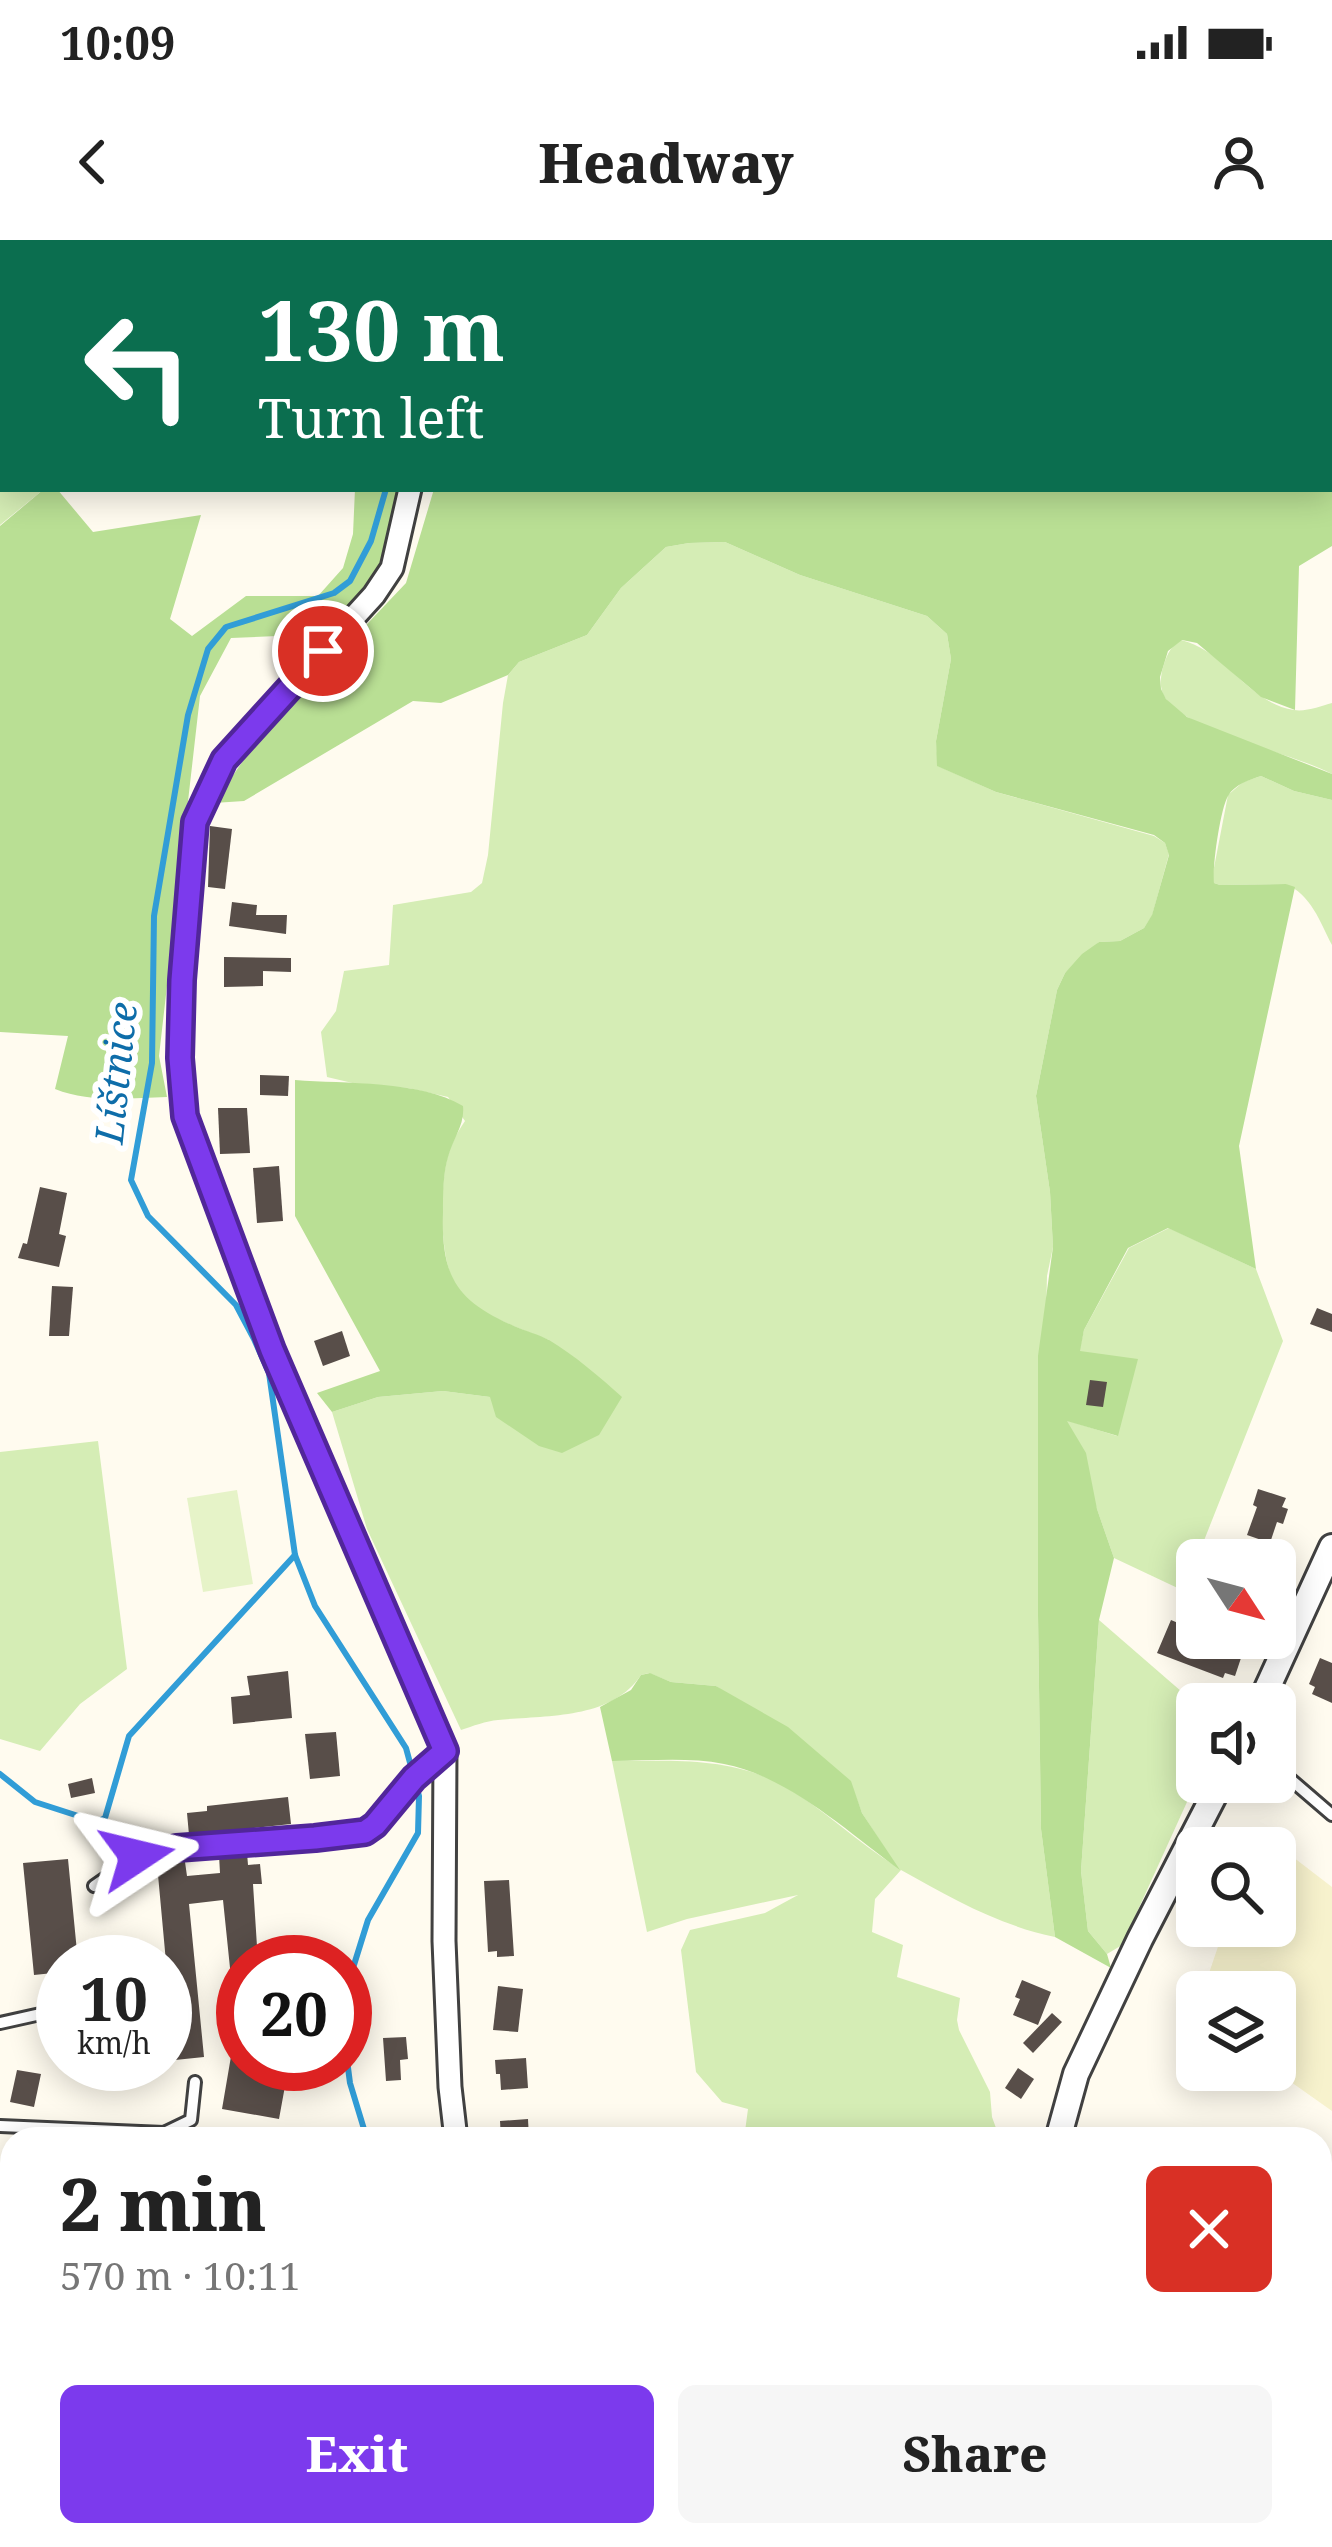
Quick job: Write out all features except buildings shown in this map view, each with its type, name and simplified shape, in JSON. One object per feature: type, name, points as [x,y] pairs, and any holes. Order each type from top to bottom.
[{"type":"street","points":[[409,492],[392,568],[374,595],[224,760],[207,792],[195,822],[180,1058],[185,1116],[264,1329],[445,1751],[444,1941],[455,2127]]},
{"type":"street","points":[[1270,1683],[1332,1547]]},
{"type":"street","points":[[1061,2127],[1076,2074],[1211,1803]]},
{"type":"lane","points":[[94,1886],[137,1856],[177,1848],[365,1832],[445,1751]]},
{"type":"lane","points":[[1296,1784],[1332,1815]]},
{"type":"lane","points":[[0,2023],[36,2015]]},
{"type":"lane","points":[[176,2127],[191,2120],[195,2082]]},
{"type":"shaded area","points":[[1296,1859],[1332,1887],[1332,2111],[1296,2086],[1296,1971],[1210,1971],[1218,1947],[1296,1947]]},
{"type":"green space","points":[[0,492],[40,492],[0,525]]},
{"type":"green space","points":[[40,492],[60,492],[93,532],[201,515],[170,619],[192,636],[246,596],[318,596],[343,568],[353,534],[355,492],[402,492],[387,556],[368,589],[324,634],[231,638],[200,696],[159,1056],[167,1097],[96,1098],[55,1089],[68,1036],[0,1032],[0,526]]},
{"type":"green space","points":[[433,492],[1332,492],[1332,546],[1299,566],[1295,710],[1261,697],[1197,643],[1182,640],[1168,651],[1160,677],[1166,699],[1187,717],[1332,774],[1332,800],[1294,791],[1261,776],[1238,785],[1228,796],[1217,839],[1214,883],[1295,887],[1239,1146],[1256,1269],[1168,1228],[1128,1248],[1084,1330],[1080,1351],[1138,1359],[1118,1436],[1067,1421],[1086,1453],[1097,1509],[1114,1558],[1099,1620],[1081,1871],[1088,1931],[1107,1954],[1111,1968],[1055,1937],[1041,1829],[1038,1356],[1053,1247],[1036,1096],[1057,990],[1065,973],[1099,942],[1120,941],[1144,928],[1169,855],[1165,843],[1154,835],[996,792],[937,766],[936,741],[951,659],[947,634],[927,616],[800,575],[725,542],[666,547],[621,588],[587,635],[519,662],[508,675],[441,703],[413,701],[244,801],[214,803],[258,739],[406,583]]},
{"type":"green space","points":[[725,542],[800,575],[927,616],[947,634],[951,659],[936,741],[938,766],[996,792],[1154,836],[1165,843],[1169,854],[1152,916],[1144,928],[1120,941],[1099,942],[1065,973],[1057,990],[1036,1096],[1053,1247],[1047,1276],[1038,1615],[1041,1829],[1055,1937],[994,1918],[901,1870],[875,1899],[872,1932],[903,1945],[897,1977],[960,1998],[959,2030],[990,2092],[996,2127],[746,2127],[748,2109],[722,2102],[696,2072],[681,1950],[690,1930],[765,1913],[798,1895],[647,1932],[612,1761],[700,1762],[764,1776],[799,1795],[897,1867],[862,1813],[850,1781],[716,1686],[671,1682],[649,1673],[595,1708],[493,1721],[461,1730],[367,1529],[332,1412],[378,1397],[443,1391],[490,1397],[549,1340],[477,1307],[452,1280],[443,1230],[443,1193],[449,1152],[465,1121],[448,1097],[327,1077],[321,1032],[336,1011],[344,971],[389,965],[393,905],[471,892],[482,883],[508,675],[519,662],[587,635],[621,588],[666,547]]},
{"type":"green space","points":[[1181,640],[1211,654],[1278,705],[1299,710],[1332,703],[1332,774],[1219,732],[1179,711],[1164,696],[1161,682],[1168,653]]},
{"type":"green space","points":[[1261,776],[1294,791],[1332,800],[1332,945],[1314,910],[1285,884],[1214,883],[1228,795],[1243,782]]},
{"type":"green space","points":[[295,1080],[404,1087],[463,1106],[444,1184],[443,1234],[449,1270],[478,1307],[549,1340],[622,1397],[599,1435],[562,1453],[539,1446],[496,1417],[490,1397],[443,1391],[378,1397],[332,1412],[317,1393],[380,1371],[295,1216]]},
{"type":"green space","points":[[1169,1228],[1256,1269],[1283,1341],[1205,1539],[1176,1539],[1176,1587],[1114,1558],[1066,1420],[1117,1436],[1079,1352],[1084,1330],[1129,1248]]},
{"type":"green space","points":[[98,1441],[127,1669],[80,1704],[40,1751],[0,1739],[0,1452]]},
{"type":"green space","points":[[237,1490],[253,1584],[203,1592],[187,1498]]},
{"type":"green space","points":[[1099,1620],[1176,1687],[1176,1803],[1187,1803],[1122,1945],[1107,1954],[1088,1931],[1081,1871]]},
{"type":"green space","points":[[650,1673],[671,1682],[716,1686],[788,1727],[851,1781],[862,1813],[900,1870],[817,1808],[748,1770],[697,1761],[612,1761],[600,1707]]},
{"type":"waterway","name":"Líštnice","points":[[363,1935],[418,1833],[419,1796],[406,1748],[315,1606],[295,1555],[269,1373],[254,1339],[236,1305],[148,1216],[131,1180],[152,1063],[154,916],[188,715],[208,649],[226,627],[334,593],[350,581],[371,541],[385,492]]},
{"type":"waterway","points":[[0,1774],[35,1802],[97,1822],[105,1818],[129,1736],[295,1555]]},
{"type":"waterway","name":"Líštnice","points":[[352,2091],[363,2127]]},
{"type":"route","points":[[137,1856],[177,1848],[365,1832],[445,1751],[272,1350],[185,1116],[180,1058],[182,980],[195,822],[224,760],[323,651]]}]
